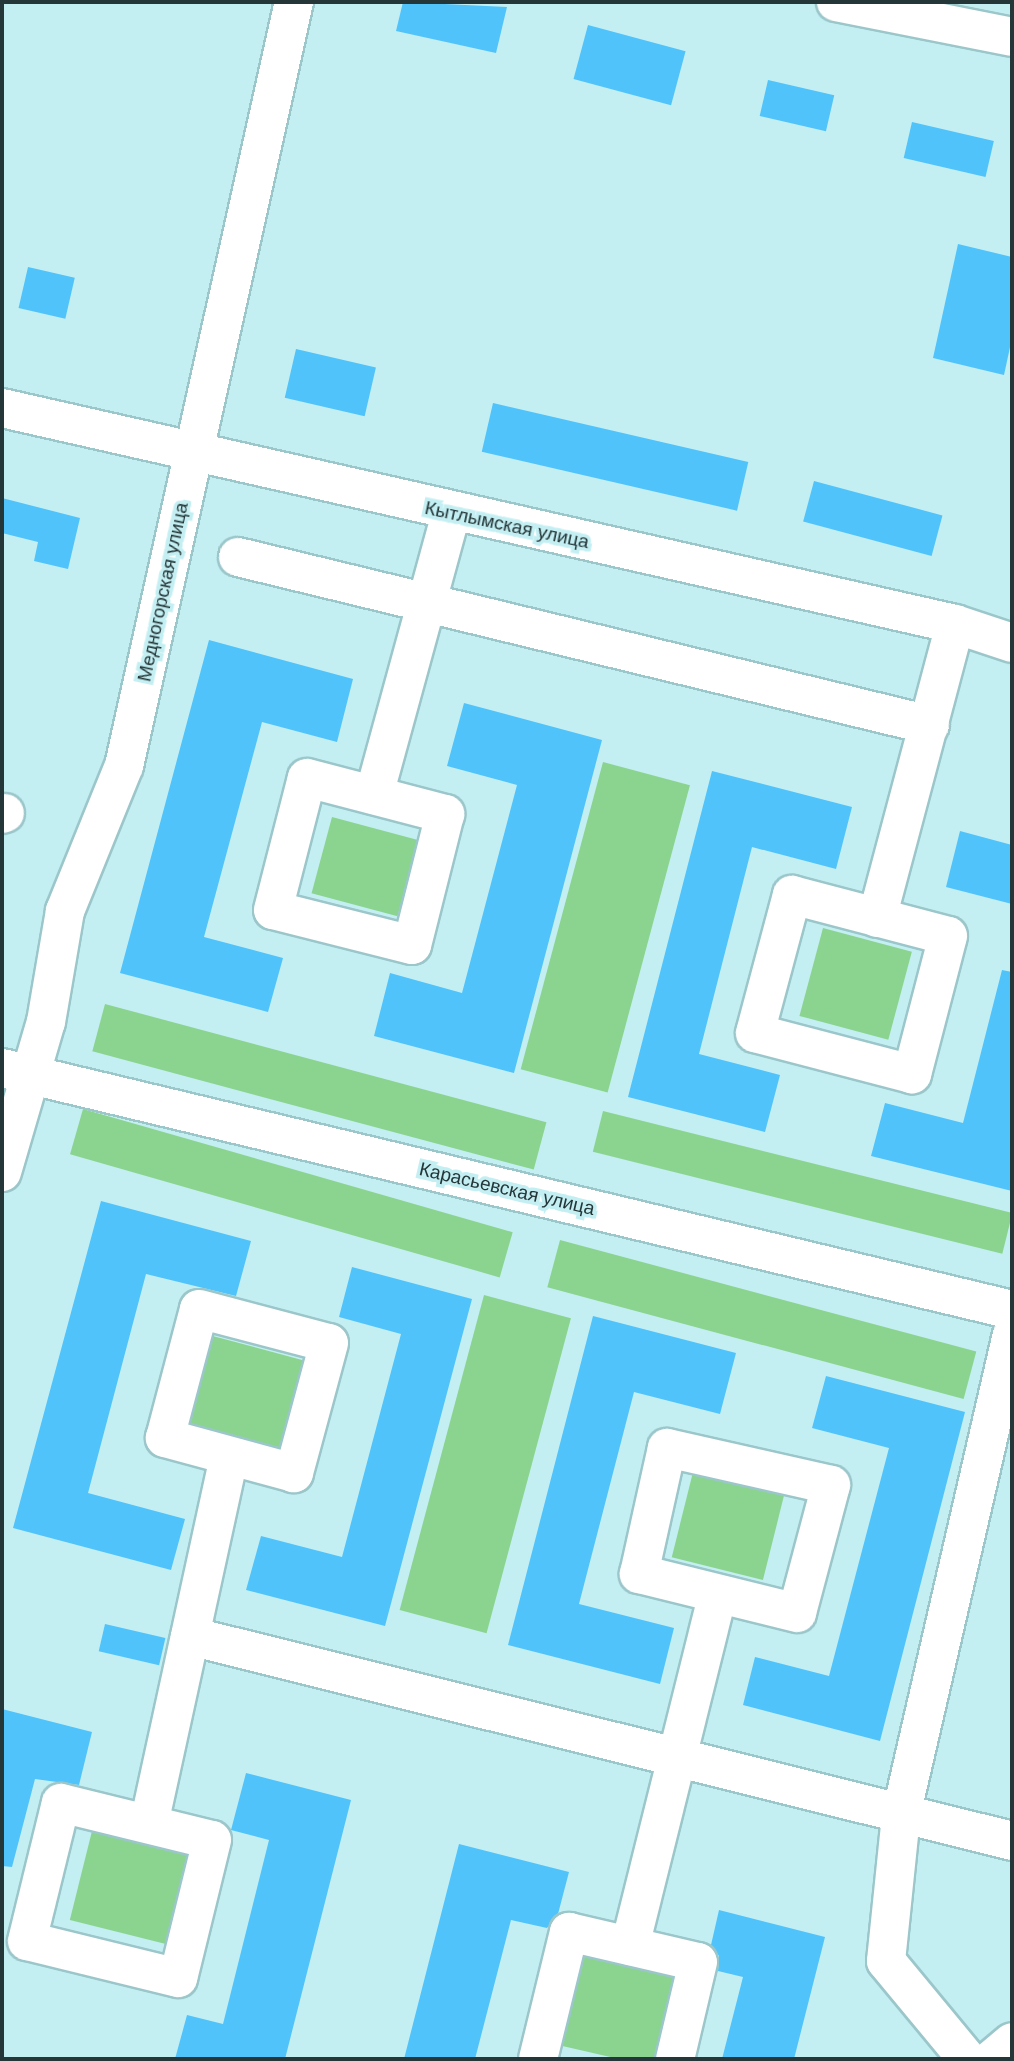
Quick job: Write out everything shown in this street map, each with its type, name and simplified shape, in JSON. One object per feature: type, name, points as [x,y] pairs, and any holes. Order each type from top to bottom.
[{"type":"street","name":"Медногорская улица","points":[[2,1172],[16,1071],[46,1022],[65,911],[124,766],[294,2]]},
{"type":"street","points":[[836,2],[1012,37]]},
{"type":"street","name":"Кытлымская улица","points":[[2,408],[451,513],[956,624],[1012,643]]},
{"type":"street","points":[[374,795],[451,513]]},
{"type":"street","points":[[238,557],[427,606],[930,725]]},
{"type":"street","points":[[877,918],[956,624]]},
{"type":"street","points":[[307,778],[374,795],[445,814],[412,945],[273,910],[307,778]]},
{"type":"street","points":[[792,895],[877,918],[948,936],[912,1074],[755,1033],[792,895]]},
{"type":"street","name":"Карасьевская улица","points":[[16,1071],[1012,1310]]},
{"type":"street","points":[[199,1309],[329,1343],[294,1473],[229,1457],[165,1438],[199,1309]]},
{"type":"street","points":[[992,2055],[886,1961],[901,1815],[1012,1336]]},
{"type":"street","points":[[667,1448],[831,1486],[797,1613],[718,1597],[639,1574],[667,1448]]},
{"type":"street","points":[[149,1824],[229,1457]]},
{"type":"street","points":[[631,1946],[718,1597]]},
{"type":"street","points":[[190,1636],[676,1760],[1012,1841]]},
{"type":"street","points":[[61,1803],[149,1824],[212,1840],[178,1978],[27,1941],[61,1803]]},
{"type":"street","points":[[538,2059],[569,1932],[698,1962],[675,2059]]},
{"type":"green space","points":[[603,762],[690,785],[608,1092],[521,1069]]},
{"type":"green space","points":[[332,817],[418,840],[398,916],[312,893]]},
{"type":"green space","points":[[823,928],[912,952],[888,1040],[799,1016]]},
{"type":"green space","points":[[105,1004],[546,1122],[534,1170],[92,1051]]},
{"type":"green space","points":[[83,1109],[513,1232],[500,1277],[70,1154]]},
{"type":"green space","points":[[603,1111],[1012,1213],[1002,1254],[593,1152]]},
{"type":"green space","points":[[560,1240],[976,1352],[964,1399],[547,1287]]},
{"type":"green space","points":[[484,1295],[571,1318],[487,1633],[400,1610]]},
{"type":"green space","points":[[209,1335],[308,1362],[283,1458],[183,1432]]},
{"type":"green space","points":[[694,1468],[785,1491],[763,1580],[672,1557]]},
{"type":"green space","points":[[94,1823],[193,1848],[169,1945],[70,1920]]},
{"type":"green space","points":[[580,1947],[680,1970],[659,2059],[619,2059],[558,2045]]},
{"type":"building","points":[[403,2],[507,7],[496,53],[396,31]]},
{"type":"building","points":[[588,25],[686,51],[671,105],[574,79]]},
{"type":"building","points":[[768,80],[834,95],[826,131],[760,116]]},
{"type":"building","points":[[912,122],[994,141],[986,177],[904,158]]},
{"type":"building","points":[[958,244],[1012,257],[1012,338],[1004,375],[933,358]]},
{"type":"building","points":[[28,267],[75,278],[65,319],[19,308]]},
{"type":"building","points":[[296,349],[376,367],[365,416],[285,398]]},
{"type":"building","points":[[493,403],[748,462],[737,511],[482,452]]},
{"type":"building","points":[[814,481],[942,515],[932,556],[803,522]]},
{"type":"building","points":[[2,498],[80,518],[68,569],[34,561],[38,542],[2,533]]},
{"type":"building","points":[[209,640],[353,679],[337,742],[262,722],[204,937],[283,958],[268,1012],[120,973]]},
{"type":"building","points":[[464,703],[602,740],[514,1073],[374,1036],[390,973],[462,993],[517,785],[447,766]]},
{"type":"building","points":[[712,771],[852,807],[836,869],[752,847],[699,1054],[780,1075],[765,1132],[628,1097]]},
{"type":"building","points":[[960,831],[1012,845],[1012,904],[946,887]]},
{"type":"building","points":[[1002,970],[1012,972],[1012,1191],[871,1156],[885,1103],[963,1123]]},
{"type":"building","points":[[101,1201],[251,1241],[236,1296],[146,1274],[88,1493],[185,1519],[171,1570],[13,1528]]},
{"type":"building","points":[[352,1267],[472,1299],[385,1626],[246,1590],[261,1536],[342,1557],[401,1334],[339,1317]]},
{"type":"building","points":[[593,1316],[736,1353],[720,1414],[634,1392],[579,1604],[674,1628],[660,1684],[508,1645]]},
{"type":"building","points":[[826,1376],[965,1412],[880,1741],[743,1705],[755,1657],[829,1676],[889,1448],[812,1428]]},
{"type":"building","points":[[105,1624],[165,1638],[159,1665],[99,1651]]},
{"type":"building","points":[[2,1709],[92,1732],[79,1785],[35,1779],[12,1867],[2,1866]]},
{"type":"building","points":[[246,1773],[351,1800],[285,2059],[175,2059],[187,2015],[223,2024],[269,1840],[231,1830]]},
{"type":"building","points":[[459,1844],[569,1872],[558,1914],[547,1928],[511,1920],[475,2059],[404,2059]]},
{"type":"building","points":[[719,1910],[825,1937],[794,2059],[722,2059],[743,1977],[718,1971],[719,1956],[711,1945]]}]
